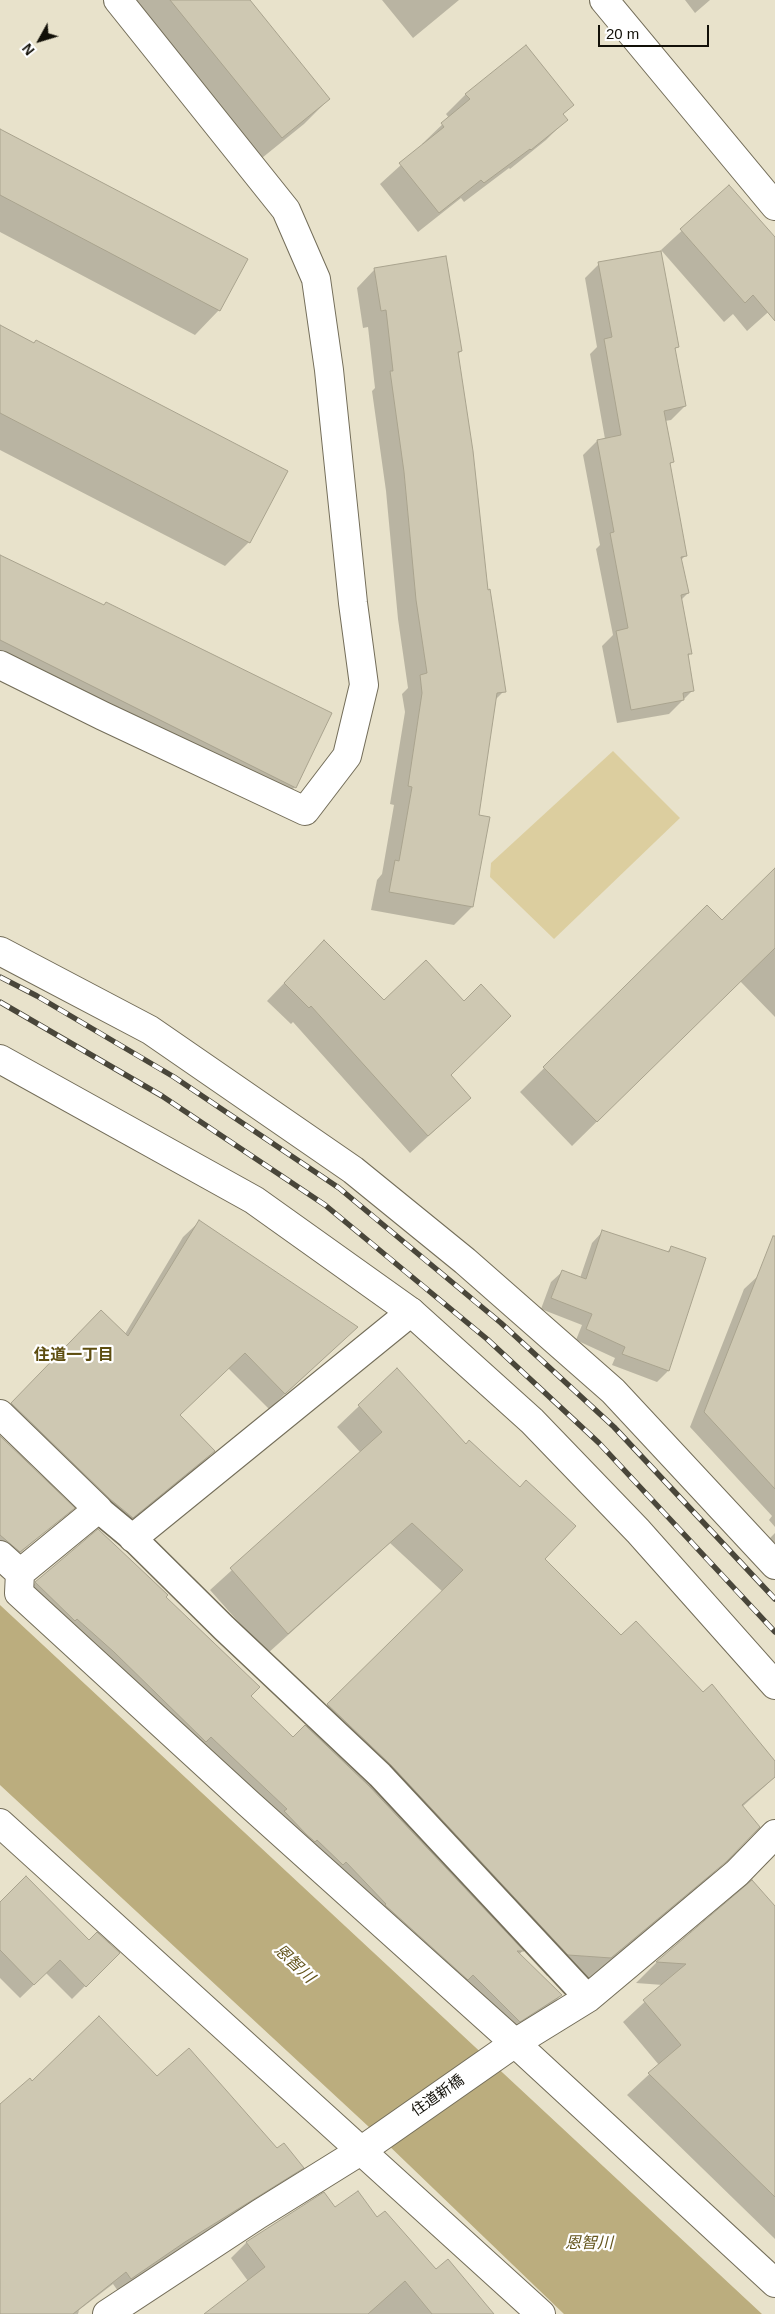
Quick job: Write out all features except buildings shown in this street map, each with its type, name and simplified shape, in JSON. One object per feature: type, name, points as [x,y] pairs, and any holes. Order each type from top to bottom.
[{"type":"street","points":[[0,664],[112,720],[305,811],[347,756],[364,686],[353,603],[329,370],[316,279],[286,210],[118,0]]},
{"type":"street","points":[[604,0],[775,206]]},
{"type":"street","points":[[0,951],[150,1030],[353,1170],[465,1261],[613,1392],[775,1565]]},
{"type":"street","points":[[0,1059],[254,1200],[411,1312],[532,1421],[638,1531],[775,1686]]},
{"type":"street","points":[[133,1538],[411,1312]]},
{"type":"street","points":[[0,1414],[98,1508],[133,1538],[224,1628],[380,1775],[588,1998]]},
{"type":"street","points":[[98,1508],[20,1573],[19,1593],[775,2283]]},
{"type":"street","points":[[0,1555],[20,1573]]},
{"type":"street","points":[[0,1824],[541,2314]]},
{"type":"street","name":"住道新橋","points":[[107,2314],[259,2214],[362,2150],[514,2043],[588,1998],[737,1872],[775,1834]]},
{"type":"shaded area","points":[[613,751],[680,818],[554,939],[490,877],[491,863]]},
{"type":"water","name":"恩智川","points":[[0,1605],[762,2314],[564,2314],[383,2140],[0,1785]]},
{"type":"railway","points":[[0,977],[37,996],[174,1077],[339,1188],[501,1323],[614,1427],[775,1599]]},
{"type":"railway","points":[[0,1002],[162,1096],[325,1205],[487,1339],[599,1443],[775,1632]]},
{"type":"district","name":"住道一丁目","points":[[74,1356]]}]
